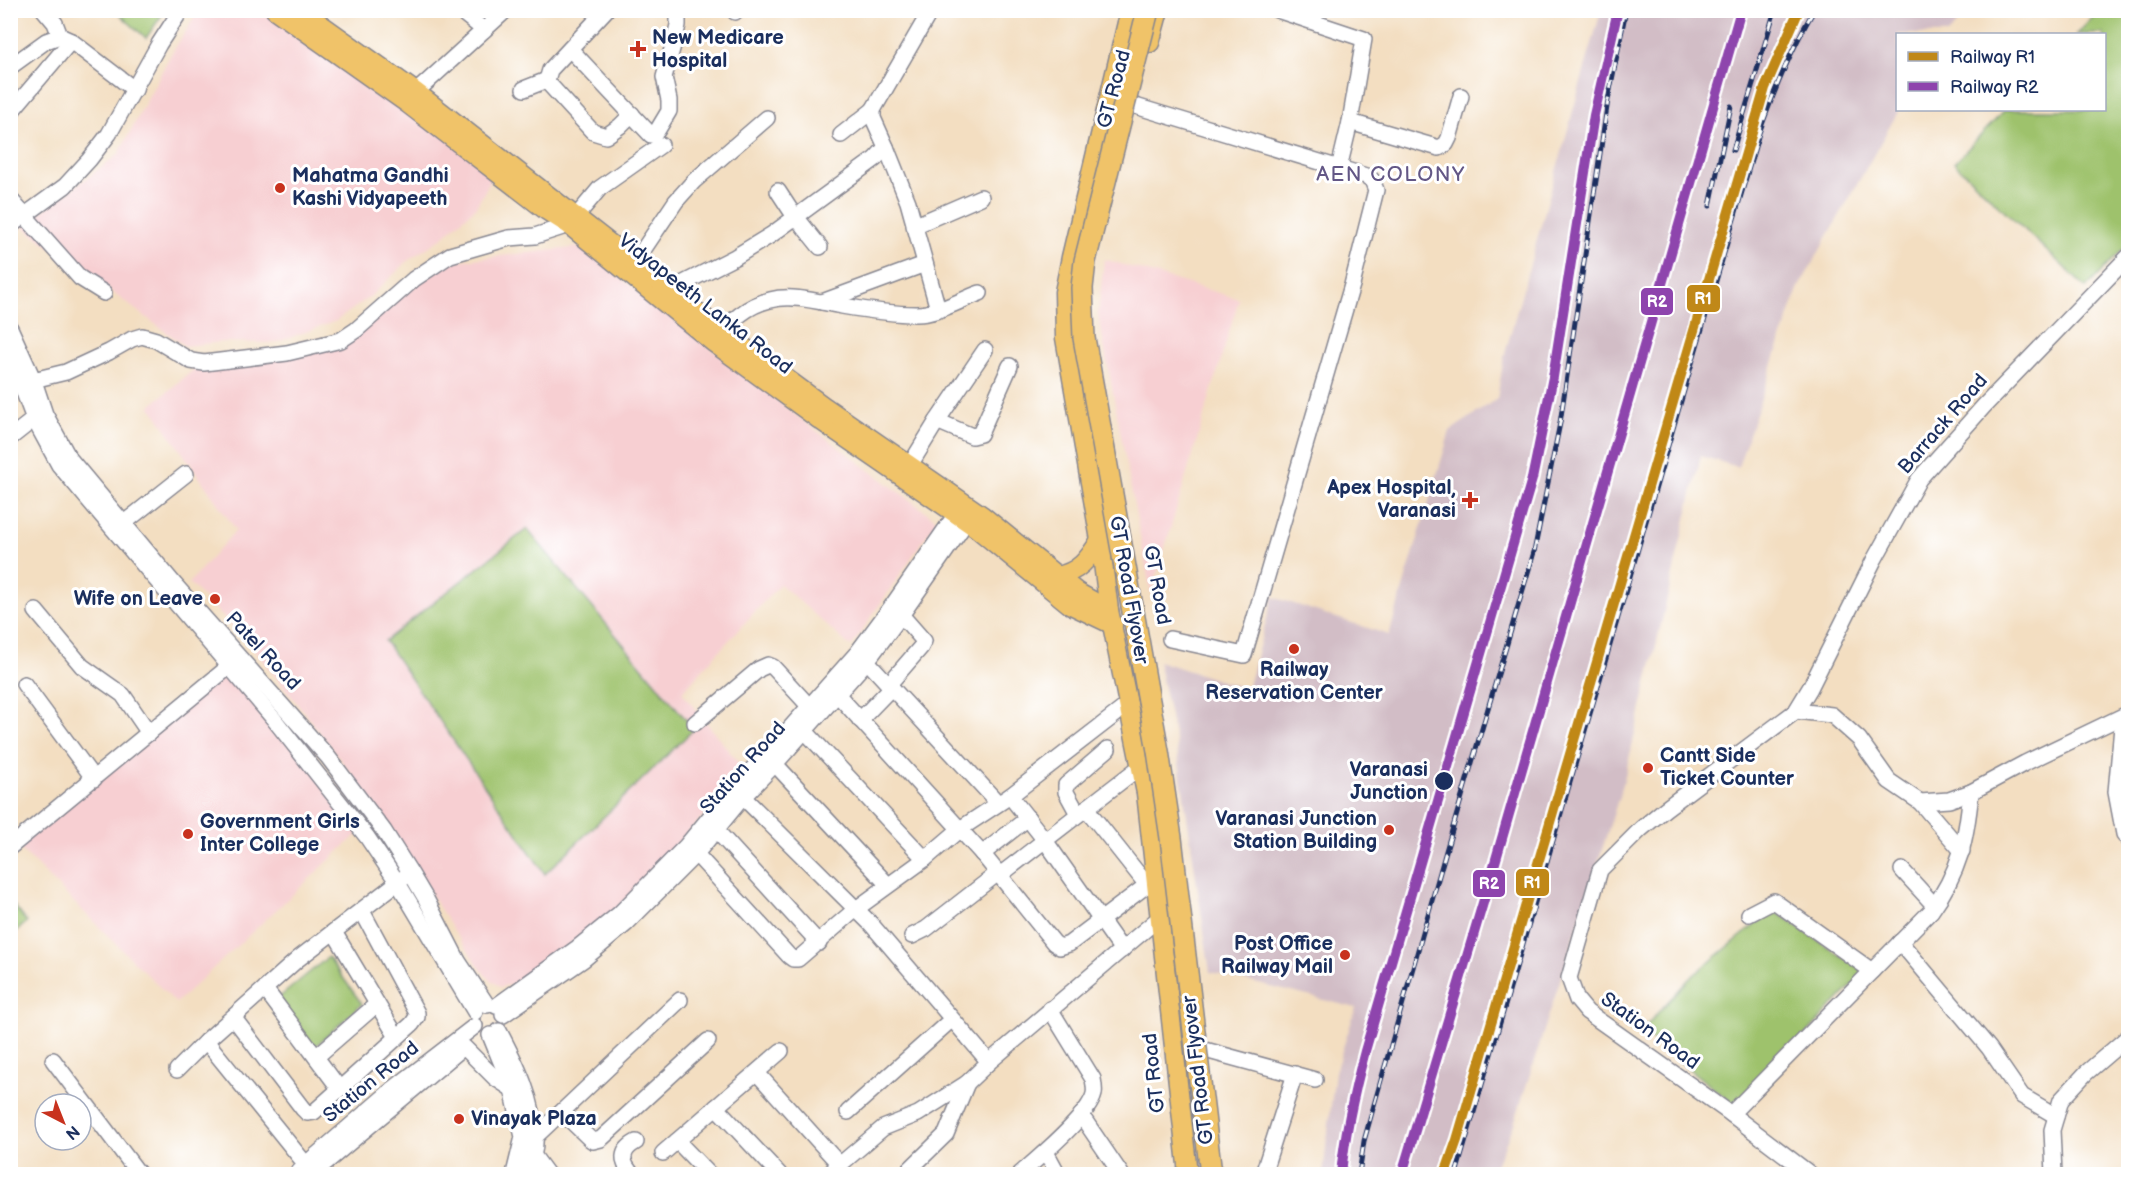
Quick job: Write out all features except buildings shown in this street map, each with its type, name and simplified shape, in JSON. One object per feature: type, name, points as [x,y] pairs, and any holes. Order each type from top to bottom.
[{"type":"highway","name":"GT Road Flyover","points":[[1133,10],[1074,259],[1070,309],[1072,339],[1149,775],[1212,1173]]},
{"type":"highway","name":"GT Road Flyover","points":[[1148,10],[1085,261],[1082,309],[1084,338],[1158,751],[1171,838],[1212,1173]]},
{"type":"main road","name":"Vidyapeeth Lanka Road","points":[[275,10],[408,104],[547,211],[572,220],[635,262],[670,290],[718,337]]},
{"type":"main road","name":"Vidyapeeth Lanka Road","points":[[301,10],[416,92],[718,337],[812,406],[901,465],[1111,617]]},
{"type":"main road","name":"GT Road","points":[[1133,10],[1071,256],[1064,292],[1065,338],[1111,617],[1146,793],[1151,884],[1159,918],[1189,1174]]},
{"type":"main road","name":"GT Road","points":[[1159,10],[1132,105],[1089,281],[1085,321],[1140,613],[1178,842],[1205,1050],[1212,1173]]},
{"type":"main road","name":"Vidyapeeth Lanka Road","points":[[965,512],[1069,604],[1111,617]]},
{"type":"main road","points":[[1056,576],[1065,575],[1079,568],[1089,558],[1100,540]]},
{"type":"street","points":[[45,10],[66,39],[135,90]]},
{"type":"street","points":[[10,226],[65,186],[89,160],[109,134],[159,44],[181,10]]},
{"type":"street","points":[[459,10],[484,30]]},
{"type":"street","points":[[416,92],[506,10]]},
{"type":"street","points":[[606,10],[546,76],[549,84],[593,132],[606,136],[632,114]]},
{"type":"street","points":[[570,49],[651,135],[669,111],[664,77],[676,33],[678,10]]},
{"type":"street","points":[[841,135],[873,110],[931,10]]},
{"type":"street","points":[[1277,10],[1364,39],[1350,122],[1339,168]]},
{"type":"street","points":[[10,67],[46,41],[66,39]]},
{"type":"street","points":[[10,113],[66,39]]},
{"type":"street","points":[[524,89],[547,80]]},
{"type":"street","points":[[1350,122],[1439,148],[1446,144],[1449,138],[1461,96]]},
{"type":"street","points":[[1132,105],[1366,176],[1372,180],[1376,190],[1352,285],[1244,655],[1170,639]]},
{"type":"street","points":[[873,110],[873,118],[901,183],[938,309]]},
{"type":"street","points":[[635,262],[676,201],[767,118]]},
{"type":"street","points":[[28,382],[66,372],[142,336],[156,340],[191,361],[204,363],[287,353],[341,340],[356,330],[414,279],[450,255],[509,238],[535,236],[572,220],[600,188],[661,145]]},
{"type":"street","points":[[670,290],[735,257],[796,217],[875,159],[886,147]]},
{"type":"street","points":[[778,191],[820,247]]},
{"type":"street","points":[[915,226],[981,197]]},
{"type":"street","points":[[10,199],[80,278],[104,293]]},
{"type":"street","name":"Barrack Road","points":[[1796,711],[1918,479],[1984,406],[2128,257]]},
{"type":"street","points":[[822,302],[926,264]]},
{"type":"street","points":[[718,337],[736,317],[767,300],[778,298],[916,315],[980,293]]},
{"type":"street","name":"Patel Road","points":[[10,328],[13,349],[40,417],[64,461],[166,593],[234,662],[286,707],[328,757],[384,831],[410,872],[488,1020],[512,1089],[523,1137],[514,1174]]},
{"type":"street","points":[[901,465],[937,421],[985,351]]},
{"type":"street","points":[[937,421],[972,436],[980,434],[1010,366]]},
{"type":"street","points":[[10,438],[40,417]]},
{"type":"street","name":"Patel Road","points":[[64,461],[124,523],[175,585],[367,837],[488,1020],[520,1074],[532,1116],[536,1137],[527,1174]]},
{"type":"street","points":[[124,523],[186,474]]},
{"type":"street","name":"Station Road","points":[[307,1172],[464,1047],[488,1020],[584,959],[627,923],[696,854],[743,797],[776,764],[867,661],[897,610],[965,512]]},
{"type":"street","points":[[860,720],[924,644],[922,636],[897,610]]},
{"type":"street","name":"Station Road","points":[[307,1172],[392,1090],[488,1020],[619,914],[686,846],[734,789],[897,610]]},
{"type":"street","points":[[36,611],[82,666],[123,695],[149,733]]},
{"type":"street","points":[[867,661],[1004,799],[1028,818],[1122,950]]},
{"type":"street","points":[[13,840],[94,779],[234,662]]},
{"type":"street","points":[[695,723],[759,669],[768,665],[773,667],[809,706]]},
{"type":"street","points":[[24,684],[94,779]]},
{"type":"street","points":[[837,694],[960,829],[1054,943],[1060,947],[1069,944],[1151,884],[1066,792],[1066,785],[1108,749]]},
{"type":"street","points":[[696,854],[789,956],[798,959],[856,909],[1129,704]]},
{"type":"street","points":[[1796,711],[1832,715],[1859,739],[1889,781],[1920,802],[1962,851]]},
{"type":"street","name":"Station Road","points":[[1796,711],[1665,809],[1641,829],[1600,870],[1569,978],[1576,1000],[1587,1012],[1731,1114],[1810,1174]]},
{"type":"street","points":[[1920,802],[1949,800],[1971,792],[2025,763],[2126,716]]},
{"type":"street","points":[[2126,716],[2116,792],[2124,834],[2128,839]]},
{"type":"street","points":[[804,730],[925,859]]},
{"type":"street","points":[[776,764],[888,885]]},
{"type":"street","points":[[912,936],[926,929],[1141,766]]},
{"type":"street","points":[[1731,1114],[1900,942],[1946,889],[1962,851],[1971,792]]},
{"type":"street","points":[[743,797],[870,924],[989,1062]]},
{"type":"street","points":[[982,854],[1028,818]]},
{"type":"street","points":[[716,830],[819,943]]},
{"type":"street","points":[[1902,870],[1934,905]]},
{"type":"street","points":[[177,1070],[298,959],[410,872]]},
{"type":"street","points":[[1749,914],[1774,901],[1872,971]]},
{"type":"street","points":[[233,1017],[307,1113],[314,1112],[416,1020],[417,1013],[362,911]]},
{"type":"street","points":[[757,1073],[835,1170],[883,1128],[918,1114],[967,1083],[1159,918]]},
{"type":"street","points":[[334,932],[397,1037]]},
{"type":"street","points":[[1900,942],[1989,1048],[2022,1096],[2056,1116]]},
{"type":"street","points":[[265,989],[339,1088]]},
{"type":"street","points":[[536,1137],[680,1000]]},
{"type":"street","points":[[316,1057],[377,1004]]},
{"type":"street","points":[[1020,1174],[1046,1152],[1081,1115],[1095,1092],[1093,1079],[1050,1010]]},
{"type":"street","points":[[848,1112],[951,1020]]},
{"type":"street","points":[[2054,1174],[2052,1130],[2061,1100],[2086,1073],[2128,1036]]},
{"type":"street","points":[[206,1041],[307,1172]]},
{"type":"street","points":[[562,1113],[590,1139],[593,1141],[601,1139],[708,1041]]},
{"type":"street","points":[[464,1047],[495,1078],[512,1089]]},
{"type":"street","points":[[1205,1050],[1315,1080]]},
{"type":"street","points":[[663,1153],[781,1051]]},
{"type":"street","points":[[53,1060],[139,1174]]},
{"type":"street","points":[[1263,1174],[1295,1074]]},
{"type":"street","points":[[905,1174],[946,1134],[967,1083]]},
{"type":"street","points":[[716,1107],[779,1174]]},
{"type":"street","points":[[1081,1115],[1122,1174]]},
{"type":"street","points":[[677,1141],[710,1174]]},
{"type":"street","points":[[632,1174],[624,1166],[623,1154],[636,1142]]},
{"type":"street","points":[[1046,1152],[1058,1174]]},
{"type":"street","points":[[533,1155],[547,1174]]},
{"type":"street","points":[[1189,1174],[1212,1173]]},
{"type":"shaded area","name":"Mahatma Gandhi Kashi Vidyapeeth","points":[[199,11],[267,11],[496,170],[476,207],[442,238],[410,259],[371,296],[336,321],[275,343],[222,342],[185,346],[22,226],[118,155],[171,54]]},
{"type":"shaded area","name":"Varanasi Junction","points":[[1601,11],[1966,11],[1950,33],[1896,33],[1896,111],[1898,111],[1798,289],[1738,467],[1701,456],[1623,784],[1513,1127],[1492,1174],[1323,1174],[1335,1072],[1356,1008],[1210,972],[1176,743],[1158,661],[1247,689],[1273,597],[1389,635],[1450,431],[1497,399],[1504,357]]},
{"type":"shaded area","points":[[581,247],[810,426],[937,520],[851,647],[780,584],[682,692],[745,771],[612,915],[513,984],[500,987],[485,975],[454,931],[378,809],[301,708],[244,638],[189,583],[236,530],[150,406],[198,366],[335,347],[446,262]]},
{"type":"shaded area","points":[[1104,259],[1239,299],[1151,594],[1098,314]]},
{"type":"shaded area","name":"Government Girls Inter College","points":[[230,660],[364,828],[176,1003],[12,841]]},
{"type":"green space","points":[[2100,10],[2128,11],[2128,244],[2086,288],[1954,163],[2004,111],[2106,111],[2106,33],[2078,33]]},
{"type":"green space","points":[[116,11],[165,11],[146,38]]},
{"type":"green space","points":[[527,529],[694,729],[545,874],[385,641]]},
{"type":"green space","points":[[11,902],[27,922],[11,936]]},
{"type":"green space","points":[[1773,910],[1865,972],[1737,1107],[1641,1031],[1689,979]]},
{"type":"green space","points":[[328,957],[362,1004],[308,1053],[270,1005]]},
{"type":"railway","points":[[1359,1174],[1364,1141],[1374,1105],[1534,552],[1560,423],[1608,100],[1626,10]]},
{"type":"railway","points":[[1733,150],[1775,10]]},
{"type":"railway","points":[[1456,1174],[1759,133],[1783,71],[1813,12]]},
{"type":"railway","points":[[1341,1174],[1350,1112],[1365,1051],[1532,479],[1553,377],[1571,251],[1605,63]]},
{"type":"railway","points":[[1710,206],[1731,106]]},
{"type":"rail line","name":"R2","points":[[1341,1174],[1350,1112],[1365,1051],[1532,479],[1553,377],[1594,115],[1618,10]]},
{"type":"rail line","name":"R2","points":[[1402,1174],[1494,866],[1741,10]]},
{"type":"rail line","name":"R1","points":[[1445,1174],[1457,1140],[1765,88],[1799,10]]},
{"type":"place","name":"New Medicare Hospital","points":[[638,49]]},
{"type":"place","name":"Mahatma Gandhi Kashi Vidyapeeth","points":[[280,188]]},
{"type":"place","name":"Apex Hospital, Varanasi","points":[[1470,500]]},
{"type":"place","name":"Wife on Leave","points":[[215,599]]},
{"type":"place","name":"Railway Reservation Center","points":[[1294,649]]},
{"type":"place","name":"Cantt Side Ticket Counter","points":[[1648,768]]},
{"type":"place","name":"Varanasi Junction","points":[[1444,781]]},
{"type":"place","name":"Varanasi Junction Station Building","points":[[1389,830]]},
{"type":"place","name":"Government Girls Inter College","points":[[188,834]]},
{"type":"place","name":"Post Office Railway Mail","points":[[1345,955]]},
{"type":"place","name":"Vinayak Plaza","points":[[459,1119]]},
{"type":"district","name":"AEN COLONY","points":[[1391,174]]}]
